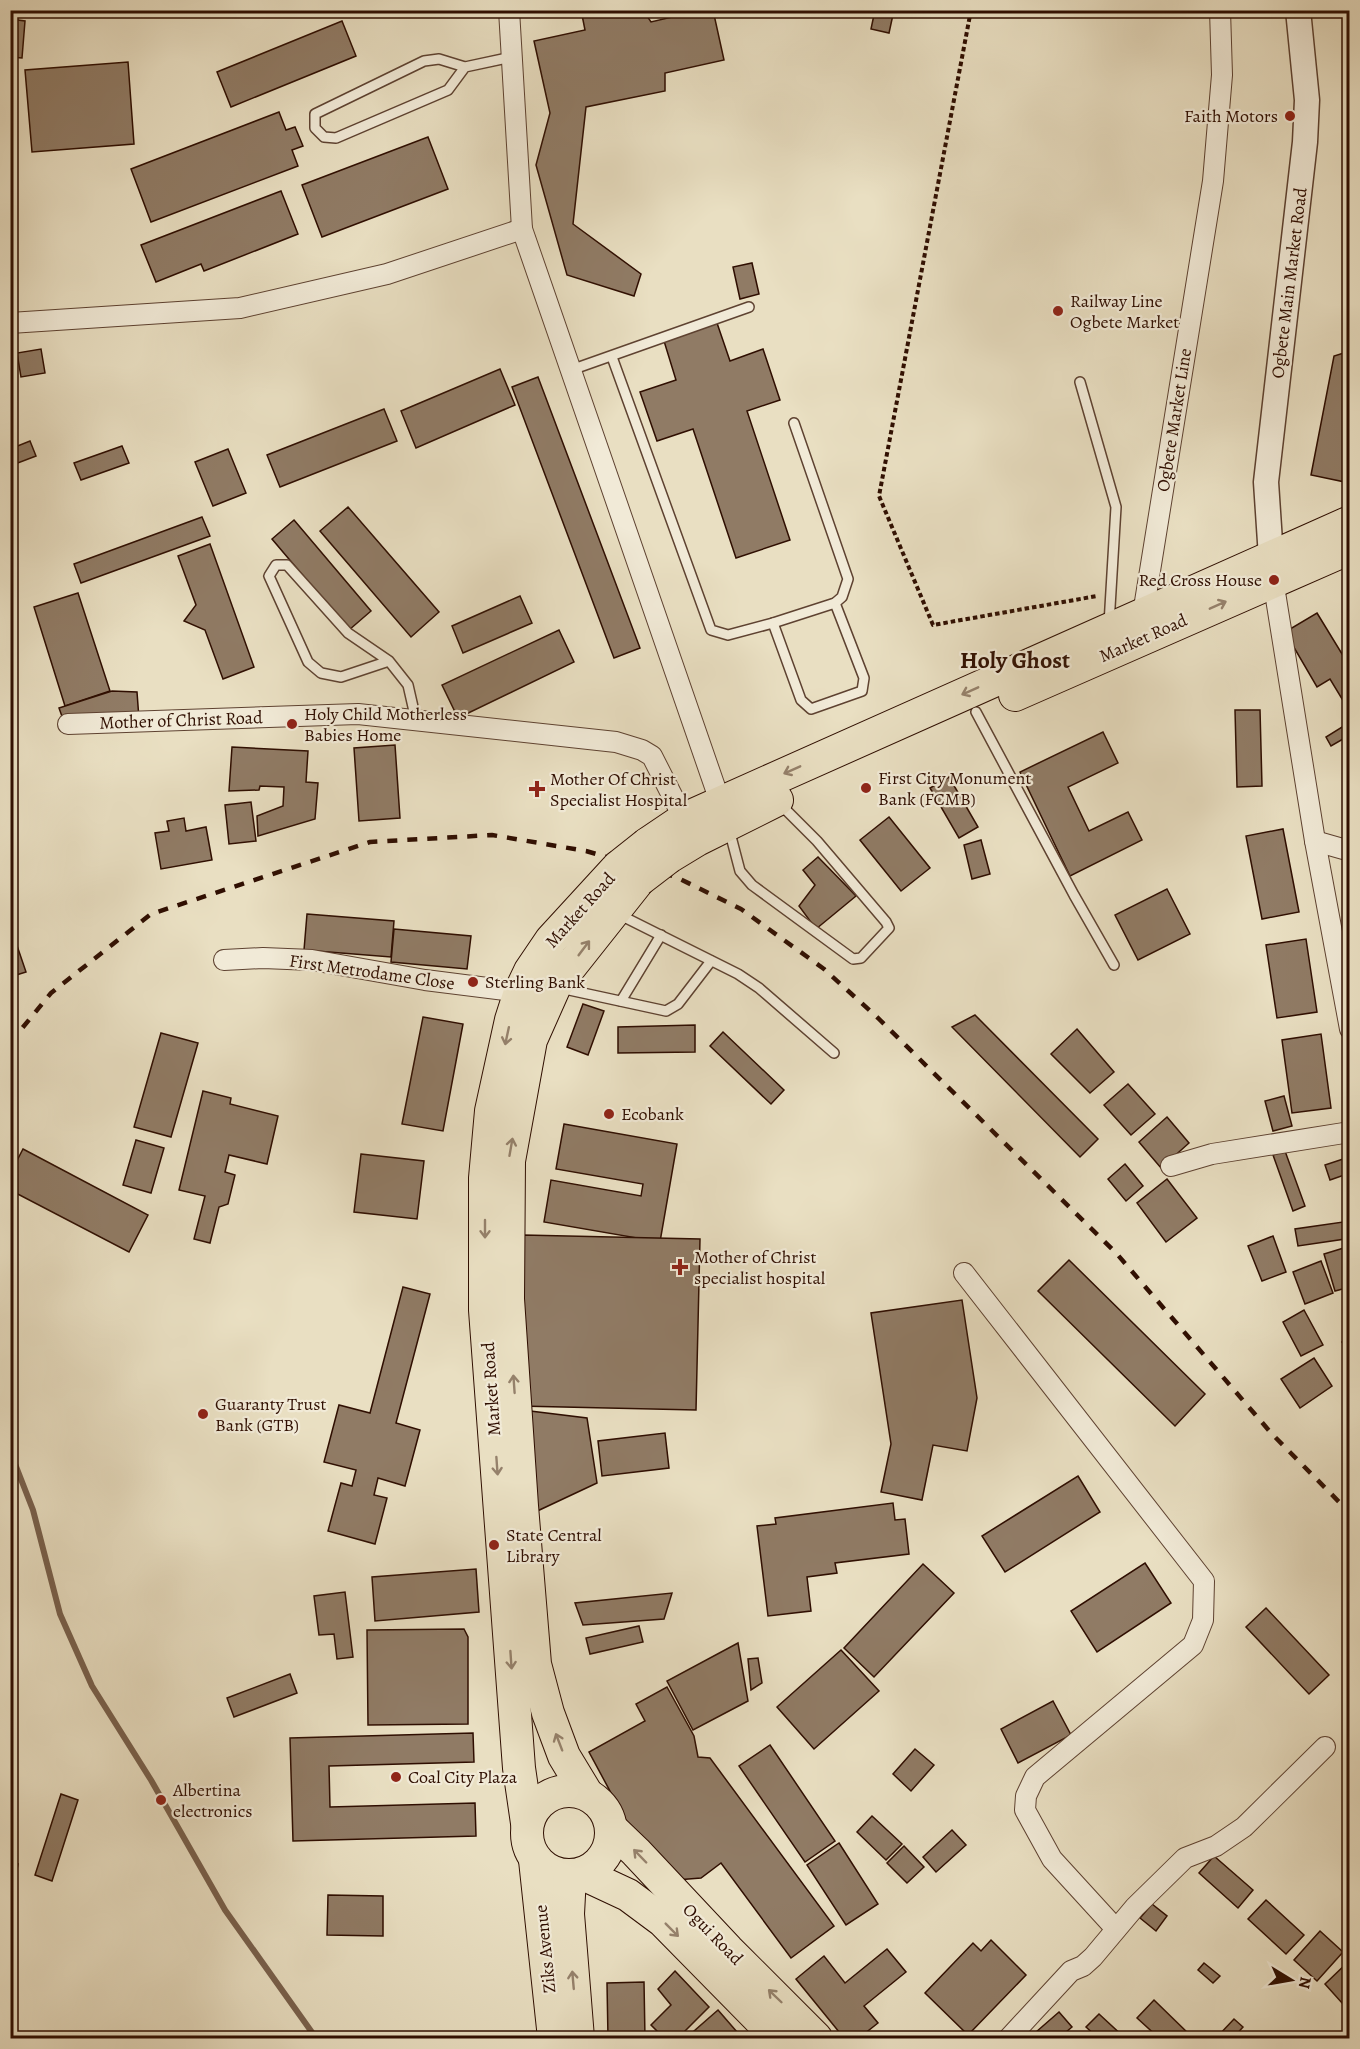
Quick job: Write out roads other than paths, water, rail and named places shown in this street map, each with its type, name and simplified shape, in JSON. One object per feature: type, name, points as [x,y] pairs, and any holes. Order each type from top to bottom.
[{"type":"main road","name":"Market Road","points":[[527,1824],[519,1768],[485,1310],[485,1178],[491,1111],[511,1020],[530,971],[551,940],[658,851],[684,819],[724,813],[776,800],[976,712],[1272,568],[1350,522]]},
{"type":"main road","name":"Market Road","points":[[658,851],[697,840],[724,813],[1108,629],[1143,614],[1272,568],[1350,548]]},
{"type":"main road","name":"Market Road","points":[[586,1794],[564,1756],[548,1713],[535,1664],[508,1299],[509,1161],[531,1040],[555,986],[613,911],[628,874]]},
{"type":"main road","points":[[562,1791],[586,1794],[603,1808],[609,1818],[610,1843],[605,1856],[595,1867],[576,1875],[557,1874],[545,1869],[529,1849],[526,1836],[527,1824],[532,1812],[550,1795],[562,1791]]},
{"type":"main road","name":"Ogui Road","points":[[611,1828],[816,2038]]},
{"type":"main road","name":"Ziks Avenue","points":[[536,1860],[554,2038]]},
{"type":"main road","name":"Ogui Road","points":[[576,1875],[628,1895],[663,1921],[778,2038]]},
{"type":"main road","name":"Ziks Avenue","points":[[576,1875],[568,1914],[578,2038]]},
{"type":"street","points":[[509,10],[522,229],[724,813]]},
{"type":"street","name":"Ogbete Market Line","points":[[1143,614],[1213,181],[1222,75],[1220,10]]},
{"type":"street","name":"Ogbete Main Market Road","points":[[1272,568],[1266,482],[1307,111],[1298,10]]},
{"type":"street","points":[[10,323],[240,308],[387,274],[522,229]]},
{"type":"street","points":[[1272,568],[1315,841],[1350,1029]]},
{"type":"street","name":"Mother of Christ Road","points":[[68,724],[358,714],[616,742],[642,750],[652,756],[684,819]]},
{"type":"street","points":[[1315,841],[1350,851]]},
{"type":"street","name":"First Metrodame Close","points":[[224,960],[263,958],[312,960],[426,980],[520,992]]},
{"type":"street","points":[[1171,1167],[1212,1154],[1350,1132]]},
{"type":"street","points":[[964,1273],[1204,1581],[1203,1620],[1193,1645],[1035,1778],[1026,1796],[1025,1810],[1052,1859],[1116,1929]]},
{"type":"street","points":[[1009,2038],[1071,1971],[1083,1966],[1135,1907],[1185,1858],[1216,1846],[1244,1827],[1325,1747]]},
{"type":"lane","points":[[465,67],[448,90],[336,138],[324,137],[315,128],[315,114],[424,61],[439,59],[465,67],[512,57]]},
{"type":"lane","points":[[571,370],[749,308]]},
{"type":"lane","points":[[612,357],[711,630],[728,635],[835,603],[842,597],[848,579],[794,423]]},
{"type":"lane","points":[[1080,382],[1116,507],[1108,629]]},
{"type":"lane","points":[[389,661],[341,677],[321,673],[308,662],[269,576],[276,565],[287,565],[348,633],[389,661],[408,685],[417,720]]},
{"type":"lane","points":[[774,623],[801,700],[811,709],[862,691],[864,678],[835,603]]},
{"type":"lane","points":[[976,712],[1114,965]]},
{"type":"lane","points":[[724,813],[740,871],[752,885],[853,959],[861,958],[889,928],[886,922],[817,841],[776,800]]},
{"type":"lane","points":[[613,911],[738,974],[759,988],[834,1053]]},
{"type":"lane","points":[[621,1001],[661,935]]},
{"type":"lane","points":[[555,986],[666,1011],[673,1009],[711,961]]},
{"type":"waterway","points":[[10,1451],[33,1510],[60,1614],[92,1686],[151,1780],[225,1910],[316,2038]]},
{"type":"railway","points":[[10,1043],[51,993],[151,914],[370,842],[492,835],[586,851],[676,877],[741,909],[824,969],[878,1018],[1117,1254],[1272,1434],[1350,1513]]},
{"type":"place","name":"Faith Motors","points":[[1290,116]]},
{"type":"place","name":"Railway Line Ogbete Market","points":[[1058,311]]},
{"type":"place","name":"Red Cross House","points":[[1274,580]]},
{"type":"place","name":"Holy Child Motherless Babies Home","points":[[292,724]]},
{"type":"place","name":"First City Monument Bank (FCMB)","points":[[866,788]]},
{"type":"place","name":"Mother Of Christ Specialist Hospital","points":[[537,789]]},
{"type":"place","name":"Sterling Bank","points":[[473,982]]},
{"type":"place","name":"Ecobank","points":[[609,1114]]},
{"type":"place","name":"Mother of Christ specialist hospital","points":[[680,1267]]},
{"type":"place","name":"Guaranty Trust Bank (GTB)","points":[[203,1414]]},
{"type":"place","name":"State Central Library","points":[[494,1545]]},
{"type":"place","name":"Coal City Plaza","points":[[396,1777]]},
{"type":"place","name":"Albertina electronics","points":[[161,1800]]},
{"type":"district","name":"Holy Ghost","points":[[1015,660]]}]
